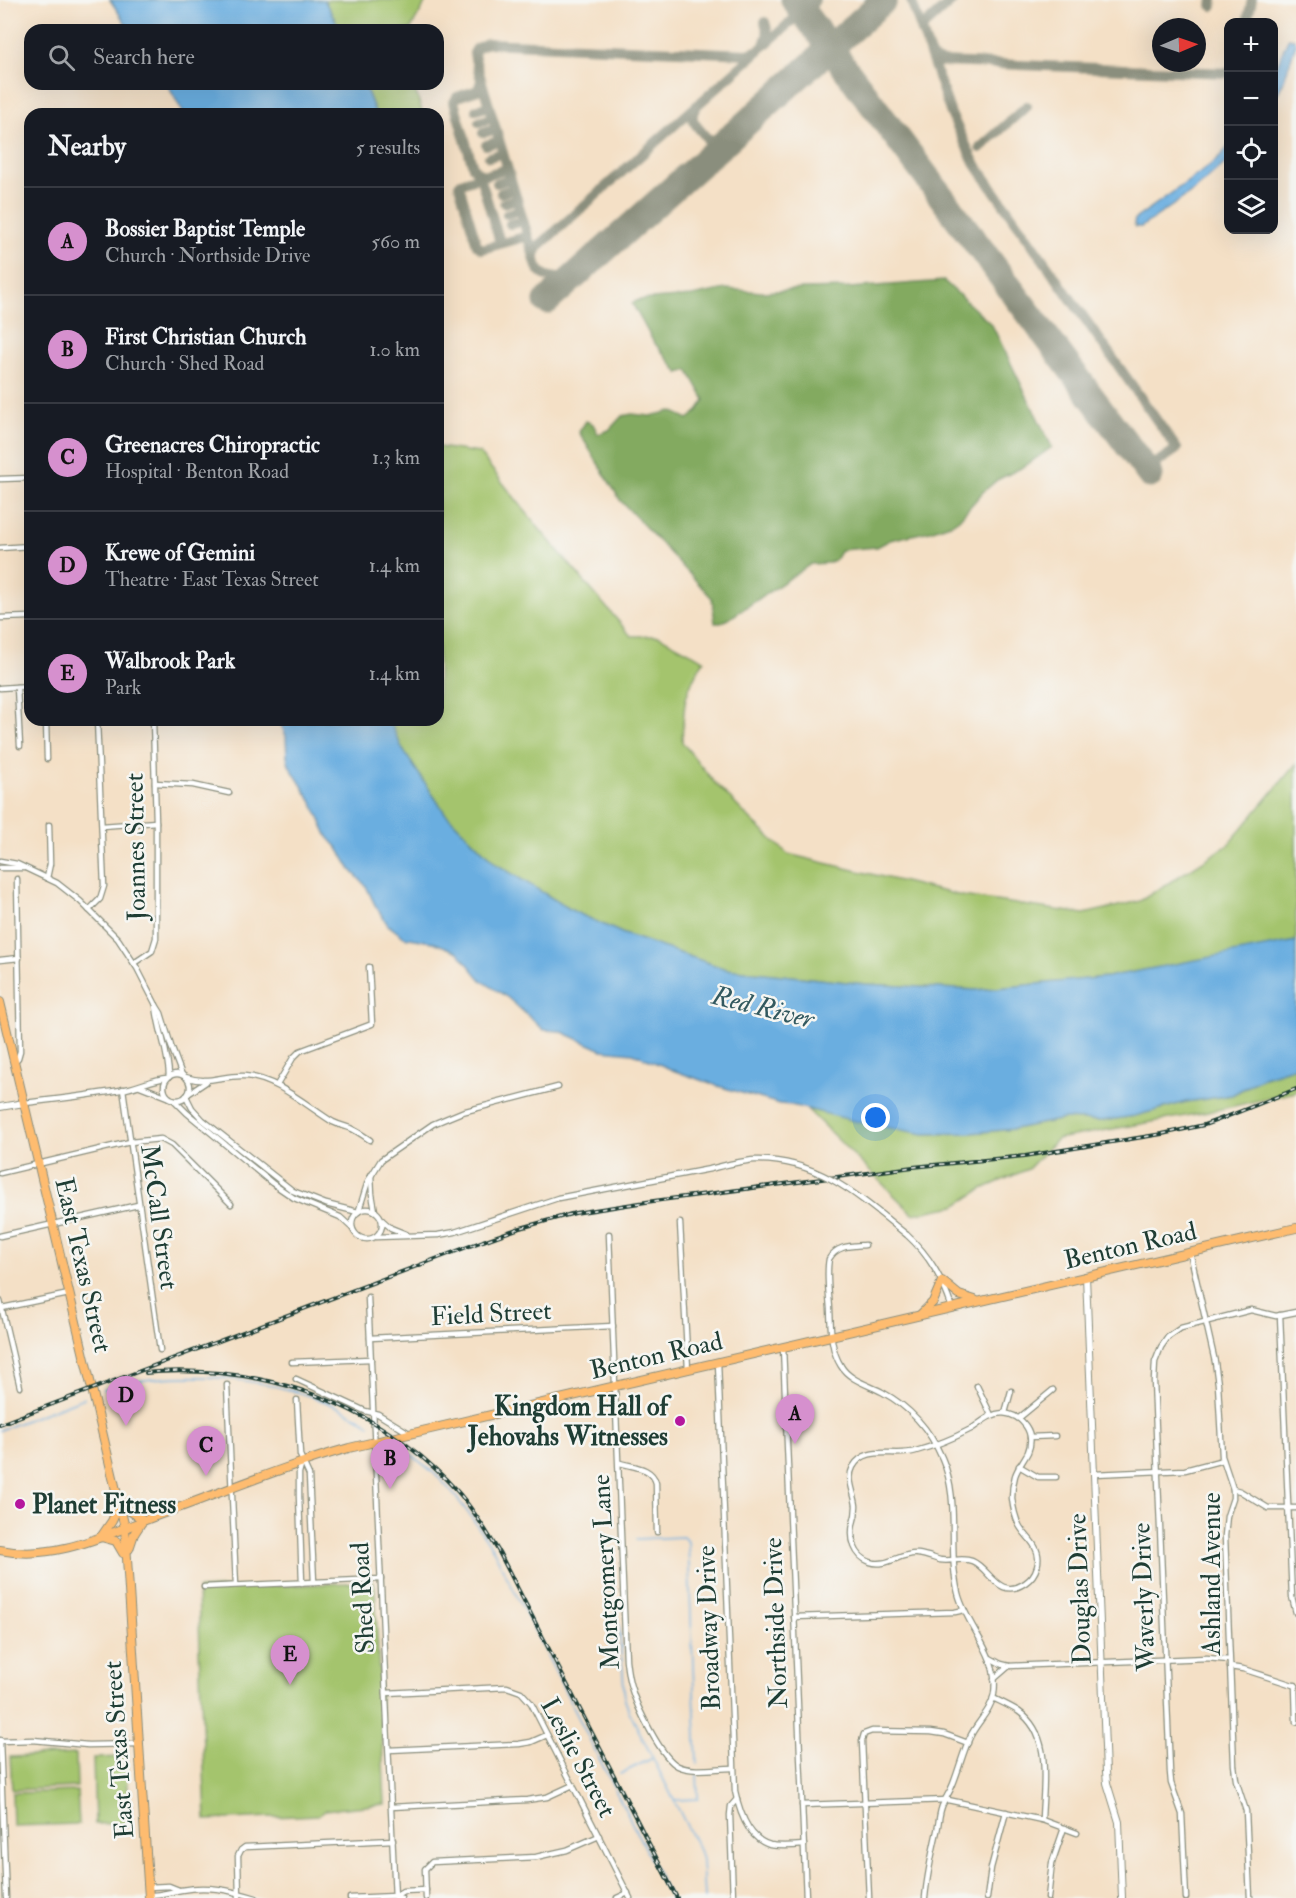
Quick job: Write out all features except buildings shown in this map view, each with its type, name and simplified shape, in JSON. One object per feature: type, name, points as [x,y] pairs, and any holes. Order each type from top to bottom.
[{"type":"main road","name":"East Texas Street","points":[[0,1002],[125,1528],[148,1894]]},
{"type":"main road","name":"Benton Road","points":[[0,1550],[37,1553],[76,1546],[302,1462],[374,1442],[1296,1228]]},
{"type":"main road","points":[[919,1316],[933,1302],[942,1281],[959,1295],[979,1301]]},
{"type":"main road","points":[[119,1504],[144,1520],[131,1541],[127,1566],[118,1543],[101,1537],[112,1521],[119,1504]]},
{"type":"street","points":[[0,479],[24,478]]},
{"type":"street","points":[[0,548],[24,546]]},
{"type":"street","points":[[0,618],[24,616]]},
{"type":"street","points":[[0,688],[24,686]]},
{"type":"street","points":[[17,687],[20,746]]},
{"type":"street","points":[[46,726],[47,759]]},
{"type":"street","points":[[89,910],[100,899],[103,891],[97,726]]},
{"type":"street","name":"Joannes Street","points":[[134,963],[149,954],[155,942],[156,822],[153,726]]},
{"type":"street","points":[[155,783],[193,785],[229,793]]},
{"type":"street","points":[[102,826],[156,822]]},
{"type":"street","points":[[47,878],[50,864],[48,825]]},
{"type":"street","points":[[0,861],[17,864],[68,891],[118,939],[164,1018],[171,1046],[190,1087],[187,1095],[192,1108],[203,1120],[293,1191],[319,1202],[358,1211],[366,1209],[375,1211]]},
{"type":"street","points":[[0,868],[24,868]]},
{"type":"street","points":[[14,1062],[21,1051],[17,879]]},
{"type":"street","points":[[0,960],[19,958]]},
{"type":"street","points":[[277,1086],[293,1058],[300,1051],[372,1024],[369,967]]},
{"type":"street","points":[[156,1005],[159,1028],[168,1056],[168,1078],[164,1091],[187,1113],[277,1187],[307,1204],[335,1215],[352,1228]]},
{"type":"street","points":[[0,1107],[140,1086],[177,1074],[209,1081],[244,1076],[264,1080],[277,1086],[335,1123],[354,1130],[370,1140]]},
{"type":"street","points":[[140,1086],[178,1100],[209,1081]]},
{"type":"street","points":[[558,1087],[462,1112],[433,1124],[381,1160],[368,1181],[358,1211],[352,1219],[354,1233],[366,1240],[376,1237],[438,1235],[455,1232],[558,1198],[743,1161],[790,1164],[817,1172],[837,1182],[907,1235],[928,1257],[942,1281],[952,1308]]},
{"type":"street","name":"McCall Street","points":[[123,1089],[159,1350]]},
{"type":"street","points":[[0,1173],[130,1142],[157,1139],[168,1142],[231,1204]]},
{"type":"street","points":[[371,1175],[375,1211],[391,1228],[408,1235]]},
{"type":"street","points":[[0,1236],[138,1205]]},
{"type":"street","points":[[376,1237],[381,1229],[381,1219]]},
{"type":"street","points":[[680,1223],[688,1369]]},
{"type":"street","name":"Montgomery Lane","points":[[609,1234],[627,1666],[633,1694],[661,1750],[671,1762],[689,1769],[733,1768]]},
{"type":"street","points":[[865,1245],[842,1247],[829,1259],[831,1336],[836,1355],[845,1371],[893,1398],[906,1408],[919,1421],[935,1444],[945,1466],[950,1485],[956,1583],[964,1610],[990,1658],[994,1678],[993,1698],[968,1743],[942,1809],[925,1898]]},
{"type":"street","name":"Ashland Avenue","points":[[1190,1252],[1218,1377],[1223,1460],[1233,1489],[1225,1536],[1229,1660],[1234,1765],[1236,1780],[1246,1811],[1250,1898]]},
{"type":"street","name":"Douglas Drive","points":[[1086,1276],[1106,1778],[1118,1816],[1122,1898]]},
{"type":"street","points":[[2,1308],[69,1294]]},
{"type":"street","name":"Shed Road","points":[[368,1297],[397,1897]]},
{"type":"street","points":[[0,1301],[20,1387]]},
{"type":"street","name":"Waverly Drive","points":[[1186,1898],[1182,1814],[1170,1772],[1155,1362],[1164,1342],[1172,1333],[1187,1326],[1251,1310],[1280,1315]]},
{"type":"street","points":[[1296,1312],[1280,1315],[1292,1597],[1296,1613]]},
{"type":"street","name":"Field Street","points":[[370,1338],[614,1326]]},
{"type":"street","name":"Northside Drive","points":[[783,1347],[806,1898]]},
{"type":"street","points":[[292,1362],[371,1359]]},
{"type":"street","name":"Broadway Drive","points":[[718,1362],[733,1768],[737,1799],[748,1827],[759,1840],[777,1846],[804,1845]]},
{"type":"street","points":[[296,1379],[365,1411],[373,1412],[409,1434]]},
{"type":"street","points":[[227,1385],[236,1585]]},
{"type":"street","points":[[976,1386],[990,1415]]},
{"type":"street","points":[[1019,1418],[1053,1390]]},
{"type":"street","points":[[1005,1413],[1011,1391]]},
{"type":"street","points":[[297,1400],[299,1451],[309,1476],[314,1582]]},
{"type":"street","points":[[1013,1414],[1027,1428],[1030,1437],[1028,1452],[1014,1480],[1012,1499],[1019,1525],[1038,1553],[1037,1568],[1032,1577],[1021,1585],[1002,1586],[975,1562],[968,1560],[940,1560],[912,1554],[882,1564],[867,1561],[858,1554],[852,1539],[856,1508],[850,1479],[857,1461],[873,1453],[903,1454],[935,1444],[969,1430],[990,1415],[1013,1414]]},
{"type":"street","points":[[1030,1437],[1055,1436]]},
{"type":"street","points":[[1094,1474],[1185,1470],[1223,1460]]},
{"type":"street","points":[[302,1462],[299,1473],[302,1582]]},
{"type":"street","points":[[620,1463],[646,1470],[653,1476],[656,1483],[657,1532]]},
{"type":"street","points":[[1019,1466],[1038,1478],[1056,1477]]},
{"type":"street","points":[[1233,1489],[1268,1508],[1296,1508]]},
{"type":"street","points":[[204,1587],[381,1579]]},
{"type":"street","points":[[794,1617],[964,1610]]},
{"type":"street","points":[[990,1658],[1009,1666],[1207,1658],[1229,1660]]},
{"type":"street","points":[[994,1678],[1009,1666]]},
{"type":"street","points":[[1230,1667],[1295,1685],[1296,1722]]},
{"type":"street","name":"Leslie Street","points":[[386,1693],[511,1688],[521,1692],[528,1699],[629,1895]]},
{"type":"street","points":[[993,1698],[1021,1714],[1038,1734],[1043,1751],[1042,1820]]},
{"type":"street","points":[[868,1898],[862,1736],[866,1732],[931,1732],[968,1743]]},
{"type":"street","points":[[389,1750],[519,1744],[547,1735]]},
{"type":"street","points":[[6,1898],[0,1740],[88,1745],[138,1744]]},
{"type":"street","points":[[391,1807],[527,1800],[547,1797],[573,1785]]},
{"type":"street","points":[[733,1898],[730,1815],[731,1806],[737,1799]]},
{"type":"street","points":[[802,1805],[945,1800],[1042,1820],[1077,1833]]},
{"type":"street","points":[[987,1898],[1006,1812]]},
{"type":"street","points":[[1048,1898],[1052,1863],[1064,1828]]},
{"type":"street","points":[[350,1898],[397,1897],[403,1891],[425,1895],[425,1869],[432,1862],[536,1857],[567,1850],[599,1836]]},
{"type":"street","points":[[239,1895],[238,1858],[241,1850],[250,1846],[393,1840]]},
{"type":"street","points":[[148,1894],[222,1888],[239,1895],[256,1898]]},
{"type":"street","points":[[617,1898],[629,1895]]},
{"type":"green space","points":[[324,0],[427,0],[413,24],[338,24]]},
{"type":"green space","points":[[366,90],[415,90],[421,108],[374,108]]},
{"type":"green space","points":[[944,281],[992,325],[1052,447],[1025,466],[997,480],[953,523],[890,540],[877,547],[841,550],[835,560],[829,563],[811,564],[730,618],[721,623],[715,623],[712,598],[620,500],[579,432],[586,421],[593,424],[598,434],[609,430],[622,416],[632,414],[650,416],[671,411],[688,419],[697,412],[705,400],[688,370],[679,373],[653,341],[632,303],[639,300],[692,296],[726,289],[762,292]]},
{"type":"green space","points":[[444,448],[479,453],[542,532],[631,636],[659,636],[704,660],[688,690],[682,742],[713,781],[788,854],[962,896],[1084,914],[1140,901],[1227,846],[1296,764],[1296,942],[1107,977],[976,990],[865,984],[726,969],[624,934],[573,911],[496,864],[445,813],[403,750],[392,726],[444,726]]},
{"type":"green space","points":[[1296,1067],[1296,1092],[1208,1112],[1057,1139],[1028,1169],[982,1189],[955,1206],[913,1214],[805,1107],[924,1134],[971,1133],[1014,1129],[1064,1119],[1102,1121],[1135,1116],[1186,1102],[1232,1095],[1264,1077]]},
{"type":"green space","points":[[374,1583],[375,1588],[385,1804],[325,1810],[318,1815],[206,1820],[198,1589]]},
{"type":"green space","points":[[76,1754],[77,1787],[12,1790],[10,1757]]},
{"type":"green space","points":[[126,1757],[128,1823],[95,1824],[93,1758]]},
{"type":"green space","points":[[77,1791],[79,1824],[13,1826],[12,1793]]},
{"type":"water","points":[[110,0],[324,0],[338,24],[126,24]]},
{"type":"water","points":[[1288,38],[1294,39],[1296,43],[1278,92],[1278,72],[1278,63]]},
{"type":"water","points":[[170,90],[366,90],[374,108],[181,108]]},
{"type":"water","points":[[1224,152],[1224,165],[1195,190],[1141,227],[1136,227],[1135,219],[1219,158]]},
{"type":"water","name":"Red River","points":[[282,726],[392,726],[403,750],[445,813],[496,864],[573,911],[624,934],[726,969],[865,984],[976,990],[1107,977],[1296,941],[1296,1067],[1264,1077],[1232,1095],[1186,1102],[1135,1116],[1102,1121],[1064,1119],[1014,1129],[924,1134],[780,1104],[721,1087],[633,1053],[602,1050],[560,1031],[544,1030],[508,998],[481,980],[458,952],[433,942],[404,937],[388,925],[366,886],[351,870],[338,848],[328,837],[312,802],[289,765],[286,736]]},
{"type":"waterway","points":[[103,1390],[134,1382],[167,1378],[203,1377],[240,1380],[311,1396],[342,1409],[370,1425]]},
{"type":"waterway","points":[[0,1430],[84,1398]]},
{"type":"waterway","points":[[398,1445],[429,1468],[446,1485],[468,1512],[494,1551],[670,1898]]},
{"type":"waterway","points":[[636,1539],[683,1537],[688,1542],[697,1764]]},
{"type":"waterway","points":[[619,1623],[625,1700],[699,1850],[702,1860],[704,1898]]},
{"type":"waterway","points":[[620,1774],[651,1759]]},
{"type":"waterway","points":[[675,1800],[698,1799],[697,1773]]},
{"type":"taxiway","points":[[535,260],[539,246],[794,19],[798,11],[794,0]]},
{"type":"taxiway","points":[[811,22],[808,11],[815,0]]},
{"type":"taxiway","points":[[911,0],[951,114],[974,162],[1177,449],[1146,470]]},
{"type":"taxiway","points":[[922,32],[924,26],[953,0]]},
{"type":"taxiway","points":[[1212,6],[1213,0]]},
{"type":"taxiway","points":[[1248,18],[1252,0]]},
{"type":"taxiway","points":[[764,45],[768,33],[765,22]]},
{"type":"taxiway","points":[[579,272],[556,278],[545,275],[537,267],[475,59],[474,53],[477,48],[487,43],[748,54],[759,50]]},
{"type":"taxiway","points":[[930,54],[933,59],[941,62],[1224,73]]},
{"type":"taxiway","points":[[481,81],[478,90],[457,97],[454,102],[473,167],[478,173],[486,175]]},
{"type":"taxiway","points":[[476,110],[489,106]]},
{"type":"taxiway","points":[[980,148],[1027,106]]},
{"type":"taxiway","points":[[696,107],[693,121],[709,143],[710,150],[706,159]]},
{"type":"taxiway","points":[[479,122],[492,118]]},
{"type":"taxiway","points":[[483,133],[496,129]]},
{"type":"taxiway","points":[[707,138],[718,142],[729,138]]},
{"type":"taxiway","points":[[486,145],[499,141]]},
{"type":"taxiway","points":[[489,157],[503,153]]},
{"type":"taxiway","points":[[509,173],[503,170],[483,176],[481,180],[500,242],[524,237],[529,240]]},
{"type":"taxiway","points":[[481,180],[478,177],[459,185],[477,245],[482,249],[503,243]]},
{"type":"taxiway","points":[[497,183],[510,179]]},
{"type":"taxiway","points":[[501,193],[513,189]]},
{"type":"taxiway","points":[[504,203],[517,199]]},
{"type":"taxiway","points":[[507,214],[520,210]]},
{"type":"taxiway","points":[[510,224],[523,221]]},
{"type":"runway","points":[[794,0],[1150,475]]},
{"type":"runway","points":[[547,301],[884,0]]},
{"type":"railway","points":[[0,1424],[483,1241],[575,1213],[913,1167],[1025,1156],[1162,1134],[1204,1125],[1296,1089]]},
{"type":"railway","points":[[146,1373],[164,1371],[219,1373],[253,1378],[319,1396],[379,1426],[434,1467],[464,1499],[499,1552],[677,1898]]},
{"type":"place","name":"Kingdom Hall of Jehovahs Witnesses","points":[[680,1421]]},
{"type":"place","name":"Krewe of Gemini","points":[[126,1426]]},
{"type":"place","name":"Bossier Baptist Temple","points":[[795,1444]]},
{"type":"place","name":"Greenacres Chiropractic","points":[[206,1476]]},
{"type":"place","name":"First Christian Church","points":[[390,1489]]},
{"type":"place","name":"Planet Fitness","points":[[20,1504]]},
{"type":"place","name":"Walbrook Park","points":[[290,1685]]}]
